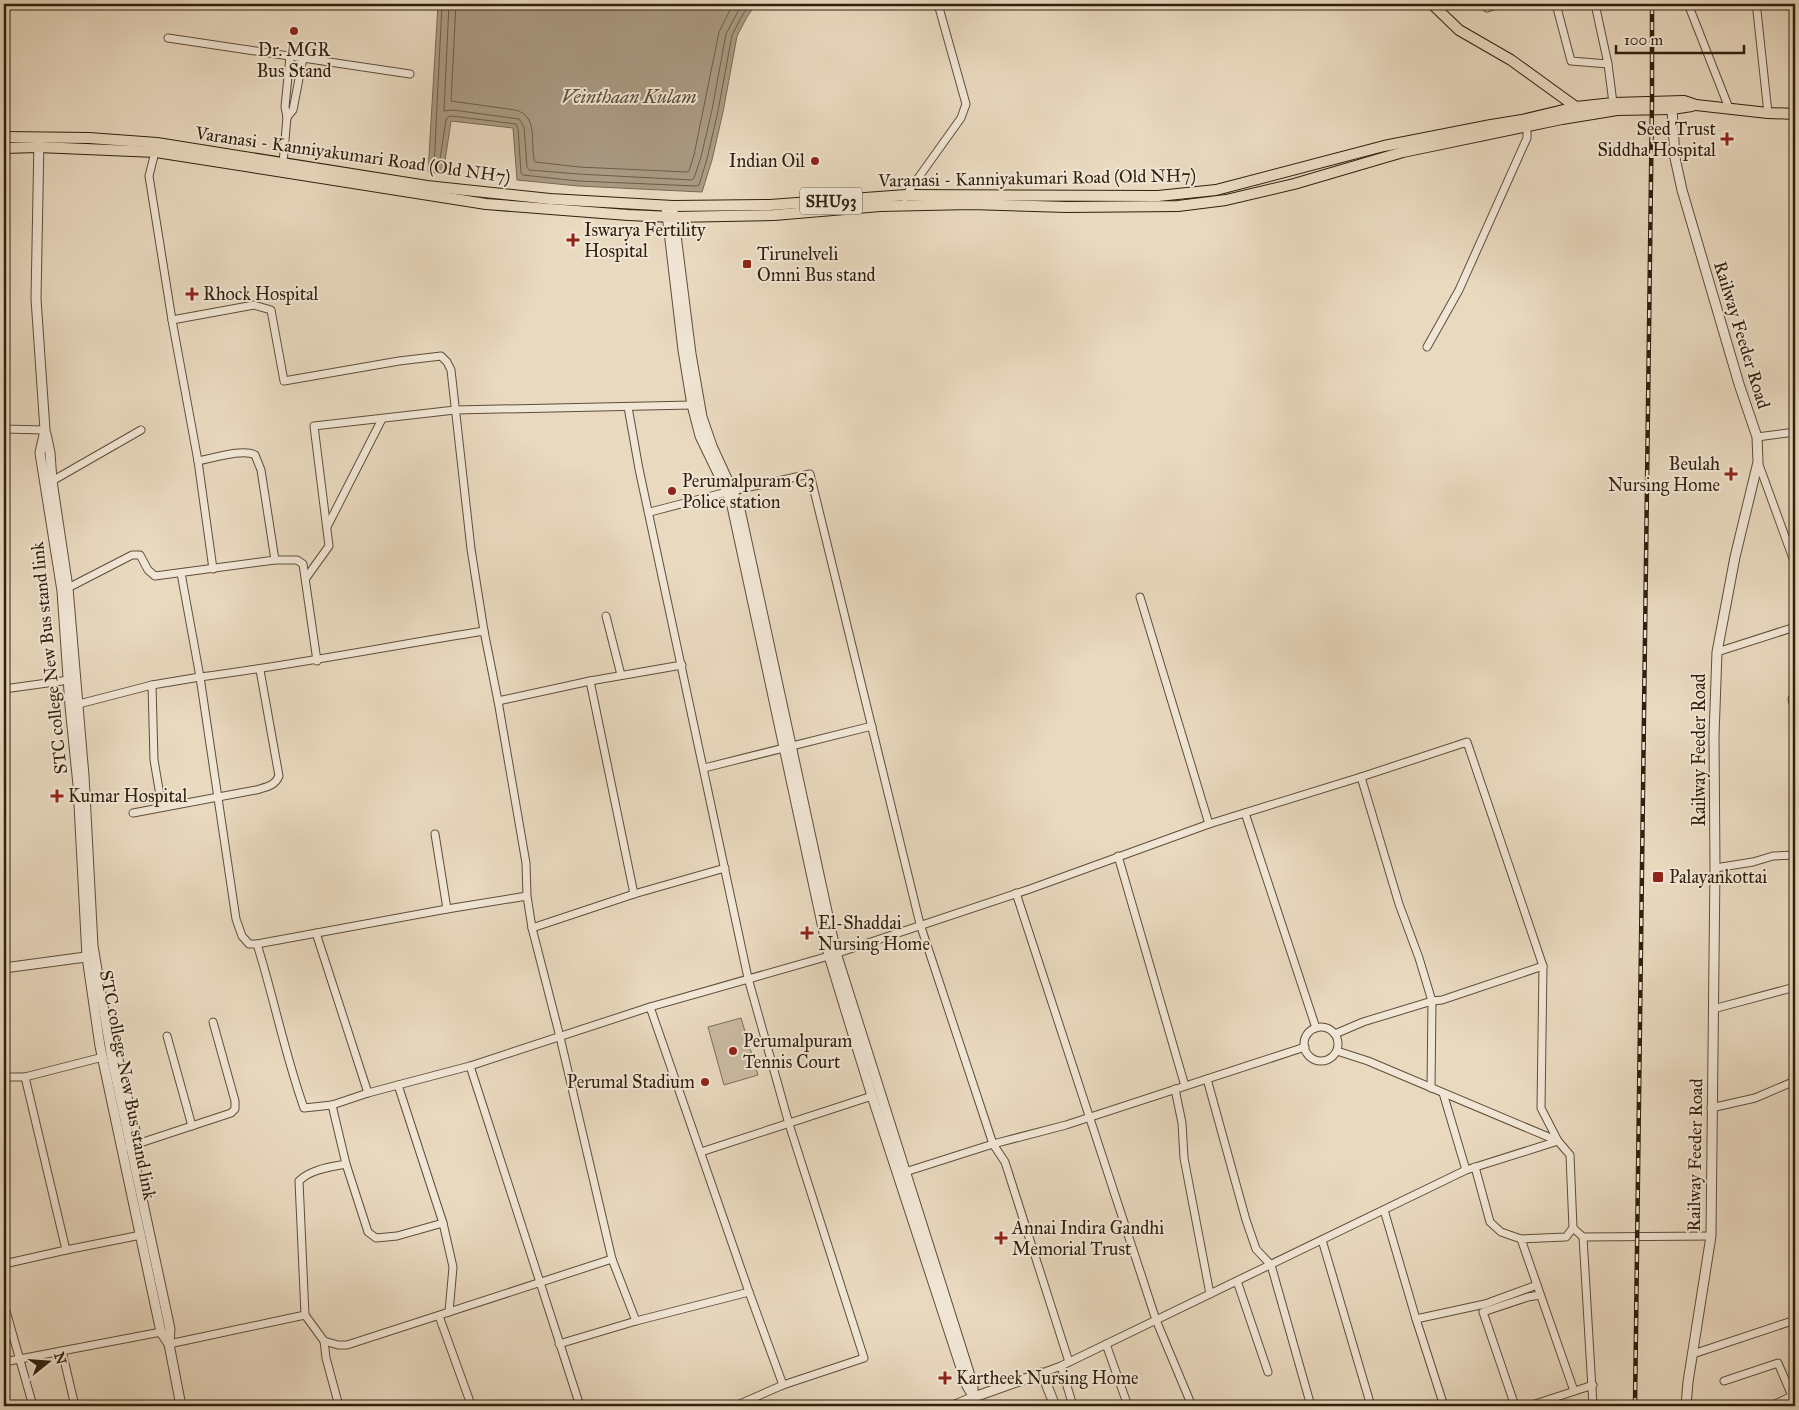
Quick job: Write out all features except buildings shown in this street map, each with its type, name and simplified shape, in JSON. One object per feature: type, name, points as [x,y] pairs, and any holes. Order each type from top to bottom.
[{"type":"main road","points":[[1432,4],[1459,30],[1511,60],[1576,108]]},
{"type":"main road","name":"Varanasi - Kanniyakumari Road (Old NH7)","points":[[156,147],[486,204],[628,215],[906,195],[1158,196],[1216,190],[1384,146],[1576,108],[1613,103],[1684,101],[1696,105],[1795,114]]},
{"type":"main road","name":"Varanasi - Kanniyakumari Road (Old NH7)","points":[[4,148],[38,142],[89,138],[283,163],[427,186],[670,212],[774,215],[904,206],[971,204],[1067,207],[1168,206],[1226,200],[1294,184],[1403,152],[1562,119],[1624,110],[1672,109],[1696,105]]},
{"type":"main road","name":"Varanasi - Kanniyakumari Road (Old NH7)","points":[[4,137],[38,142]]},
{"type":"street","points":[[904,206],[906,195],[962,118],[966,104],[938,4]]},
{"type":"street","points":[[1486,4],[1487,8],[1500,4]]},
{"type":"street","points":[[1556,4],[1570,61],[1608,64]]},
{"type":"street","points":[[1595,4],[1608,64],[1613,103]]},
{"type":"street","points":[[1688,4],[1729,108]]},
{"type":"street","points":[[1757,11],[1768,113]]},
{"type":"street","points":[[168,38],[410,74]]},
{"type":"street","points":[[283,163],[288,117],[285,107],[290,56]]},
{"type":"street","points":[[288,117],[293,110],[303,58]]},
{"type":"street","name":"Railway Feeder Road","points":[[1672,109],[1675,158],[1682,190],[1739,384],[1757,437],[1758,462],[1735,557],[1717,652],[1714,736],[1715,868],[1711,1236],[1686,1406]]},
{"type":"street","points":[[1427,347],[1459,290],[1527,138],[1527,127]]},
{"type":"street","name":"STC college New Bus stand link","points":[[38,142],[36,298],[45,430],[40,453],[65,590],[69,680],[74,705],[91,957],[103,1057],[131,1146],[141,1235],[161,1332],[169,1344],[181,1406]]},
{"type":"street","points":[[156,147],[149,176],[172,320],[198,461],[213,569]]},
{"type":"street","points":[[670,212],[683,350],[692,405],[705,449],[730,491]]},
{"type":"street","points":[[670,212],[702,416],[730,491],[788,746],[832,954],[872,1096],[901,1173]]},
{"type":"street","points":[[172,320],[254,305],[271,310],[284,381],[399,361],[441,356],[451,370],[471,549],[526,862],[532,928],[560,1037],[612,1259],[636,1321]]},
{"type":"street","points":[[306,578],[329,546],[314,426],[455,410],[692,405]]},
{"type":"street","points":[[628,407],[748,978],[789,1124],[864,1358],[783,1385],[735,1406]]},
{"type":"street","points":[[327,527],[382,419]]},
{"type":"street","points":[[4,429],[45,430],[50,453],[65,590],[74,705],[152,685],[317,661],[343,654],[484,630]]},
{"type":"street","points":[[52,482],[142,430]]},
{"type":"street","points":[[1757,437],[1795,432]]},
{"type":"street","points":[[198,461],[240,453],[250,452],[255,455],[261,470],[275,560]]},
{"type":"street","points":[[1758,462],[1795,564]]},
{"type":"street","points":[[650,512],[730,491],[810,474],[920,924],[993,1144],[1005,1162],[1069,1362]]},
{"type":"street","points":[[65,590],[132,556],[140,555],[148,570],[155,576],[275,560],[297,560],[302,562],[306,578],[317,661]]},
{"type":"street","points":[[181,573],[200,678],[236,919],[242,936],[249,944],[528,896]]},
{"type":"street","points":[[1140,597],[1210,824]]},
{"type":"street","points":[[606,616],[621,675]]},
{"type":"street","points":[[1717,652],[1795,627]]},
{"type":"street","points":[[498,701],[590,681],[682,665]]},
{"type":"street","points":[[133,814],[270,786],[277,781],[279,776],[260,670]]},
{"type":"street","points":[[4,689],[69,680]]},
{"type":"street","points":[[590,681],[634,894]]},
{"type":"street","points":[[152,685],[154,760],[162,807]]},
{"type":"street","points":[[1792,699],[1795,712]]},
{"type":"street","points":[[704,768],[872,726]]},
{"type":"street","points":[[257,944],[294,1082],[304,1108],[332,1106],[368,1093],[470,1066],[650,1006],[832,954],[1016,893],[1210,824],[1361,778],[1467,742],[1543,966],[1540,1108],[1558,1142],[1570,1155],[1573,1228],[1566,1237],[1521,1239],[1501,1232],[1490,1222],[1475,1167]]},
{"type":"street","points":[[1361,778],[1399,904],[1420,958],[1432,1001],[1430,1088]]},
{"type":"street","points":[[1245,813],[1316,1028]]},
{"type":"street","points":[[435,834],[447,909]]},
{"type":"street","points":[[1715,868],[1753,862],[1773,856],[1795,855]]},
{"type":"street","points":[[1118,856],[1185,1086]]},
{"type":"street","points":[[532,928],[634,894],[725,868]]},
{"type":"street","points":[[1016,893],[1156,1320],[1192,1406]]},
{"type":"street","points":[[316,933],[368,1093]]},
{"type":"street","points":[[832,954],[967,1386],[974,1397]]},
{"type":"street","points":[[4,968],[91,957],[170,1329],[169,1344],[305,1315]]},
{"type":"street","points":[[1335,1034],[1363,1022],[1432,1001],[1442,1000],[1543,966]]},
{"type":"street","points":[[1713,1009],[1795,987]]},
{"type":"street","points":[[650,1006],[748,1292],[783,1385]]},
{"type":"street","points":[[131,1146],[230,1113],[235,1109],[235,1101],[213,1022]]},
{"type":"street","points":[[1316,1028],[1326,1028],[1335,1034],[1338,1042],[1337,1051],[1331,1058],[1317,1061],[1309,1056],[1305,1047],[1306,1037],[1316,1028]]},
{"type":"street","points":[[167,1036],[192,1126]]},
{"type":"street","points":[[901,1173],[993,1144],[1089,1117],[1305,1047]]},
{"type":"street","points":[[117,1050],[131,1146]]},
{"type":"street","points":[[1337,1051],[1368,1061],[1558,1142]]},
{"type":"street","points":[[4,1077],[25,1077],[103,1057]]},
{"type":"street","points":[[470,1066],[580,1406]]},
{"type":"street","points":[[25,1077],[66,1250]]},
{"type":"street","points":[[1207,1079],[1246,1220],[1256,1249],[1271,1265],[1311,1406]]},
{"type":"street","points":[[1711,1108],[1755,1098],[1795,1080]]},
{"type":"street","points":[[398,1085],[443,1223],[453,1267],[450,1312]]},
{"type":"street","points":[[1175,1089],[1182,1123],[1184,1158],[1210,1294]]},
{"type":"street","points":[[1443,1094],[1466,1170]]},
{"type":"street","points":[[701,1152],[872,1096]]},
{"type":"street","points":[[332,1106],[346,1164],[368,1232],[376,1238],[396,1236],[443,1223]]},
{"type":"street","points":[[953,1406],[1061,1366],[1466,1170],[1558,1142]]},
{"type":"street","points":[[340,1406],[326,1358],[324,1341],[305,1315],[299,1181],[320,1169],[346,1164]]},
{"type":"street","points":[[1384,1210],[1444,1406]]},
{"type":"street","points":[[1573,1228],[1583,1236],[1711,1236]]},
{"type":"street","points":[[4,1264],[141,1235]]},
{"type":"street","points":[[1583,1236],[1593,1406]]},
{"type":"street","points":[[1521,1239],[1574,1391]]},
{"type":"street","points":[[1322,1240],[1371,1406]]},
{"type":"street","points":[[324,1341],[338,1345],[348,1345],[612,1259]]},
{"type":"street","points":[[1236,1281],[1268,1372]]},
{"type":"street","points":[[1416,1319],[1485,1304],[1537,1285]]},
{"type":"street","points":[[560,1344],[636,1321],[748,1292]]},
{"type":"street","points":[[1515,1406],[1483,1312],[1528,1297],[1540,1295]]},
{"type":"street","points":[[4,1304],[7,1328],[33,1406]]},
{"type":"street","points":[[439,1316],[469,1399],[468,1406]]},
{"type":"street","points":[[1693,1354],[1795,1320]]},
{"type":"street","points":[[4,1362],[161,1332]]},
{"type":"street","points":[[1106,1344],[1128,1406]]},
{"type":"street","points":[[62,1351],[75,1406]]},
{"type":"street","points":[[1724,1382],[1778,1363],[1794,1399],[1771,1406]]},
{"type":"street","points":[[1061,1366],[1073,1406]]},
{"type":"street","points":[[1042,1373],[1055,1406]]},
{"type":"street","points":[[1529,1406],[1593,1385]]},
{"type":"street","points":[[1556,1397],[1556,1406]]},
{"type":"shaded area","name":"Perumalpuram Tennis Court","points":[[741,1018],[758,1075],[724,1085],[708,1027]]},
{"type":"water","name":"Veinthaan Kulam","points":[[438,4],[756,4],[737,36],[723,112],[712,160],[702,192],[578,186],[517,180],[513,128],[451,121],[443,174],[428,172]]},
{"type":"waterway","points":[[1784,4],[1795,8]]},
{"type":"railway","points":[[1635,1406],[1652,4]]},
{"type":"place","name":"Dr. MGR Bus Stand","points":[[294,31]]},
{"type":"place","name":"Seed Trust Siddha Hospital","points":[[1727,139]]},
{"type":"place","name":"Indian Oil","points":[[815,161]]},
{"type":"place","name":"Iswarya Fertility Hospital","points":[[573,240]]},
{"type":"place","name":"Tirunelveli Omni Bus stand","points":[[747,264]]},
{"type":"place","name":"Rhock Hospital","points":[[192,294]]},
{"type":"place","name":"Beulah Nursing Home","points":[[1731,474]]},
{"type":"place","name":"Perumalpuram C3 Police station","points":[[672,491]]},
{"type":"place","name":"Kumar Hospital","points":[[57,796]]},
{"type":"place","name":"Palayankottai","points":[[1658,877]]},
{"type":"place","name":"El-Shaddai Nursing Home","points":[[807,933]]},
{"type":"place","name":"Perumalpuram Tennis Court","points":[[733,1051]]},
{"type":"place","name":"Perumal Stadium","points":[[705,1082]]},
{"type":"place","name":"Annai Indira Gandhi Memorial Trust","points":[[1001,1238]]},
{"type":"place","name":"Kartheek Nursing Home","points":[[945,1378]]}]
